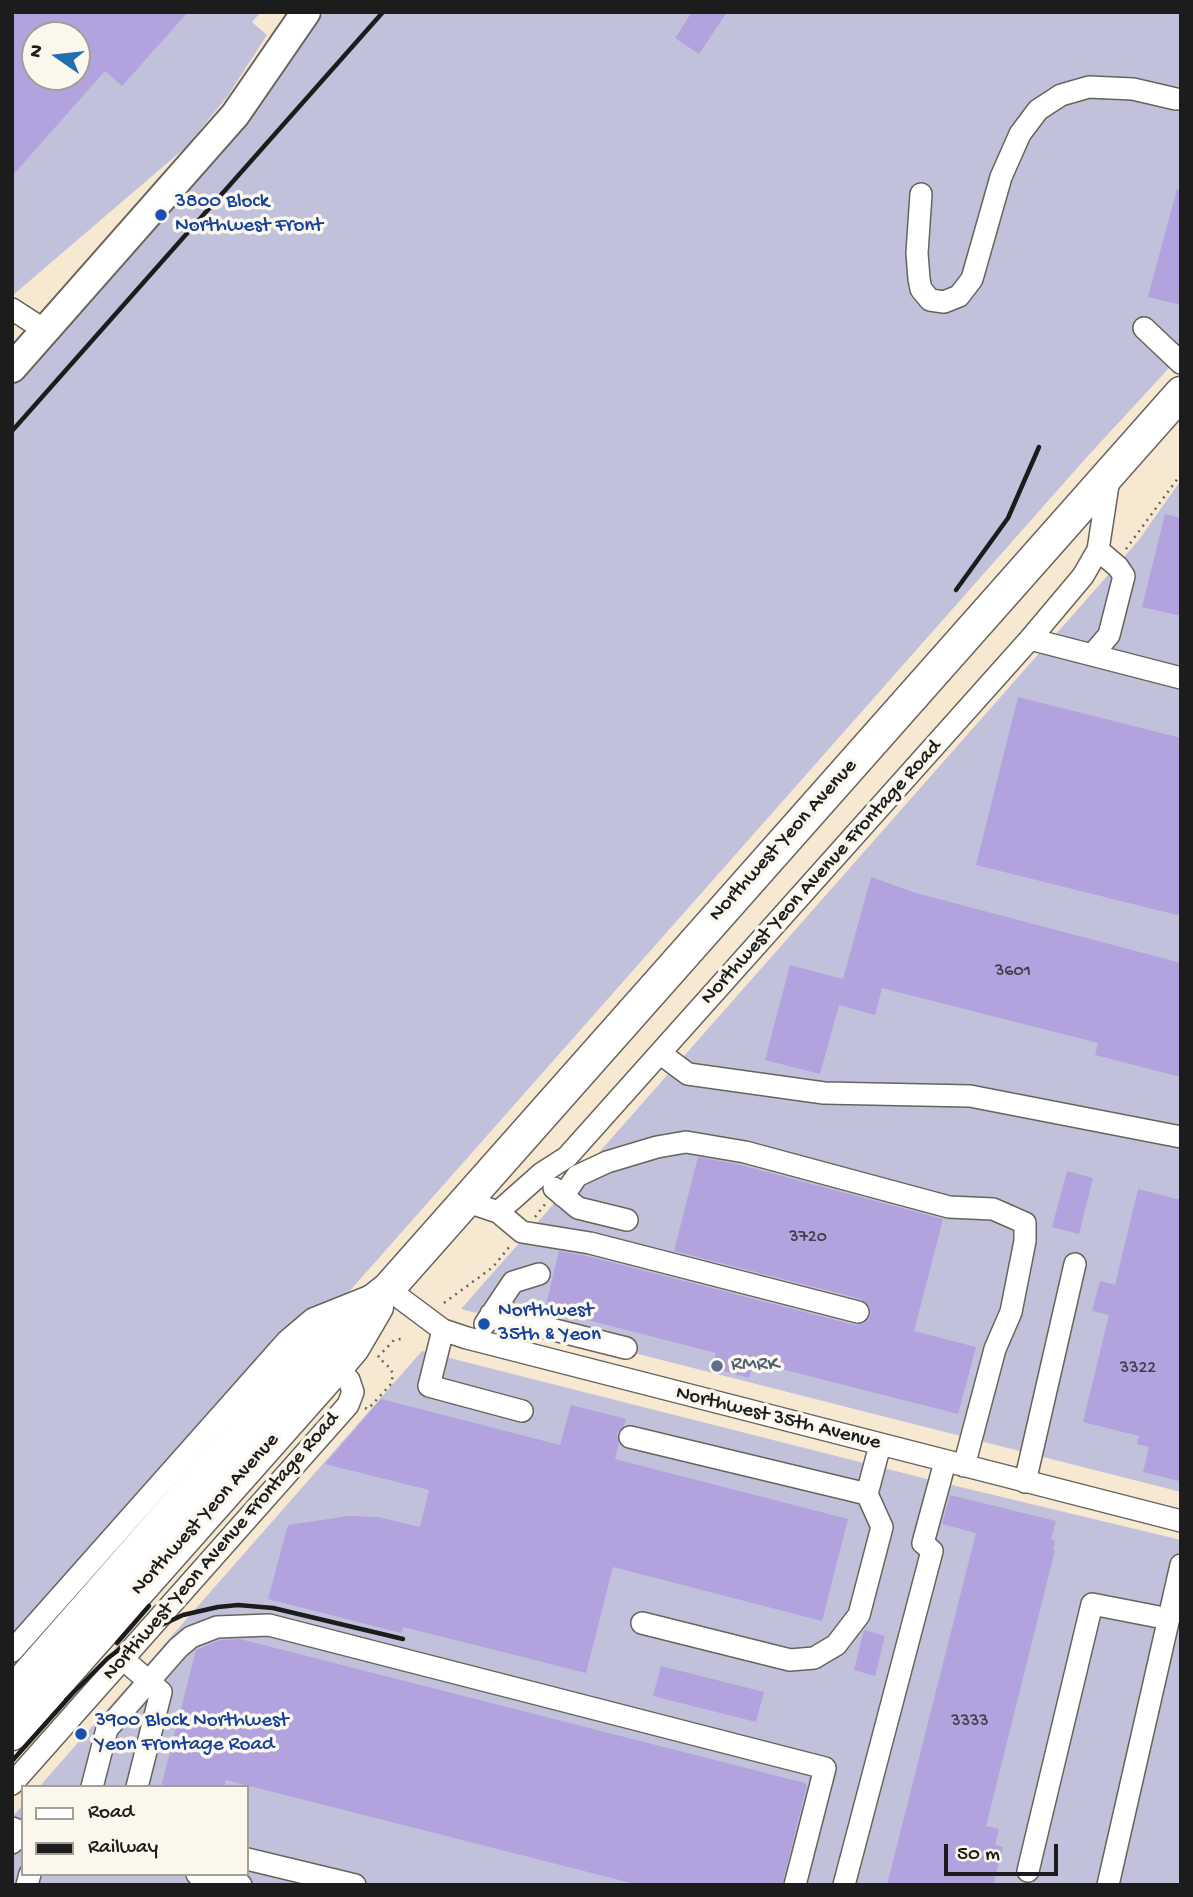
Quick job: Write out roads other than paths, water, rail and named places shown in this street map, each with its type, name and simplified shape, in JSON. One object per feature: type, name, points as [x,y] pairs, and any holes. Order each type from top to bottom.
[{"type":"highway","name":"Northwest Yeon Avenue","points":[[12,1693],[315,1347],[388,1289],[1181,393]]},
{"type":"highway","name":"Northwest Yeon Avenue","points":[[12,1734],[353,1348],[388,1289]]},
{"type":"main road","points":[[12,368],[235,115],[306,12]]},
{"type":"street","points":[[921,194],[917,253],[919,279],[930,300],[944,302],[959,296],[972,279],[1001,177],[1020,134],[1038,110],[1061,95],[1089,88],[1133,89],[1176,99]]},
{"type":"street","points":[[13,310],[46,331]]},
{"type":"street","points":[[1144,328],[1181,363]]},
{"type":"street","name":"Northwest Yeon Avenue Frontage Road","points":[[498,1212],[542,1173],[567,1157],[1030,639],[1083,576],[1098,550],[1110,472]]},
{"type":"street","points":[[1092,655],[1110,635],[1124,576],[1118,567],[1098,550]]},
{"type":"street","points":[[1030,639],[1181,678]]},
{"type":"street","points":[[661,1054],[688,1073],[824,1093],[970,1096],[1181,1136]]},
{"type":"street","points":[[563,1196],[577,1176],[607,1162],[657,1147],[685,1142],[745,1152],[949,1207],[993,1209],[1024,1223],[1025,1241],[1011,1312],[923,1543],[932,1551],[844,1885]]},
{"type":"street","points":[[542,1173],[578,1208],[627,1220]]},
{"type":"street","points":[[465,1201],[498,1212],[522,1232],[590,1243],[858,1312]]},
{"type":"street","points":[[1025,1482],[1074,1264]]},
{"type":"street","points":[[475,1341],[513,1282],[539,1274]]},
{"type":"street","points":[[12,1651],[287,1341],[313,1319],[388,1289]]},
{"type":"street","name":"Northwest 35th Avenue","points":[[388,1289],[443,1329],[475,1341],[1181,1521]]},
{"type":"street","points":[[491,1314],[626,1348]]},
{"type":"street","points":[[443,1329],[429,1386],[522,1410]]},
{"type":"street","points":[[592,1371],[602,1342]]},
{"type":"street","name":"Northwest Yeon Avenue Frontage Road","points":[[17,1784],[123,1659],[348,1405],[353,1392],[348,1380],[336,1368]]},
{"type":"street","points":[[630,1437],[867,1494]]},
{"type":"street","points":[[642,1623],[790,1660],[814,1658],[836,1645],[859,1615],[882,1527],[867,1494],[880,1445]]},
{"type":"street","points":[[1108,1885],[1181,1565]]},
{"type":"street","points":[[1028,1871],[1092,1604],[1168,1619]]},
{"type":"street","points":[[93,1785],[107,1729],[191,1637],[217,1627],[269,1625],[825,1768],[795,1885]]},
{"type":"street","points":[[123,1659],[161,1692],[138,1785]]},
{"type":"street","points":[[248,1859],[355,1885]]},
{"type":"street","points":[[205,1876],[241,1885]]},
{"type":"railway","points":[[12,431],[383,12]]},
{"type":"railway","points":[[956,590],[1008,518],[1039,447]]},
{"type":"railway","points":[[66,1700],[108,1658],[136,1637],[183,1615],[218,1607],[238,1605],[273,1608],[403,1639]]},
{"type":"railway","points":[[117,1643],[149,1606]]},
{"type":"railway","points":[[12,1761],[73,1693]]},
{"type":"place","name":"3800 Block Northwest Front","points":[[161,215]]},
{"type":"place","name":"Northwest 35th & Yeon","points":[[484,1324]]},
{"type":"place","name":"RMRK","points":[[717,1366]]},
{"type":"place","name":"3900 Block Northwest Yeon Frontage Road","points":[[81,1734]]}]
